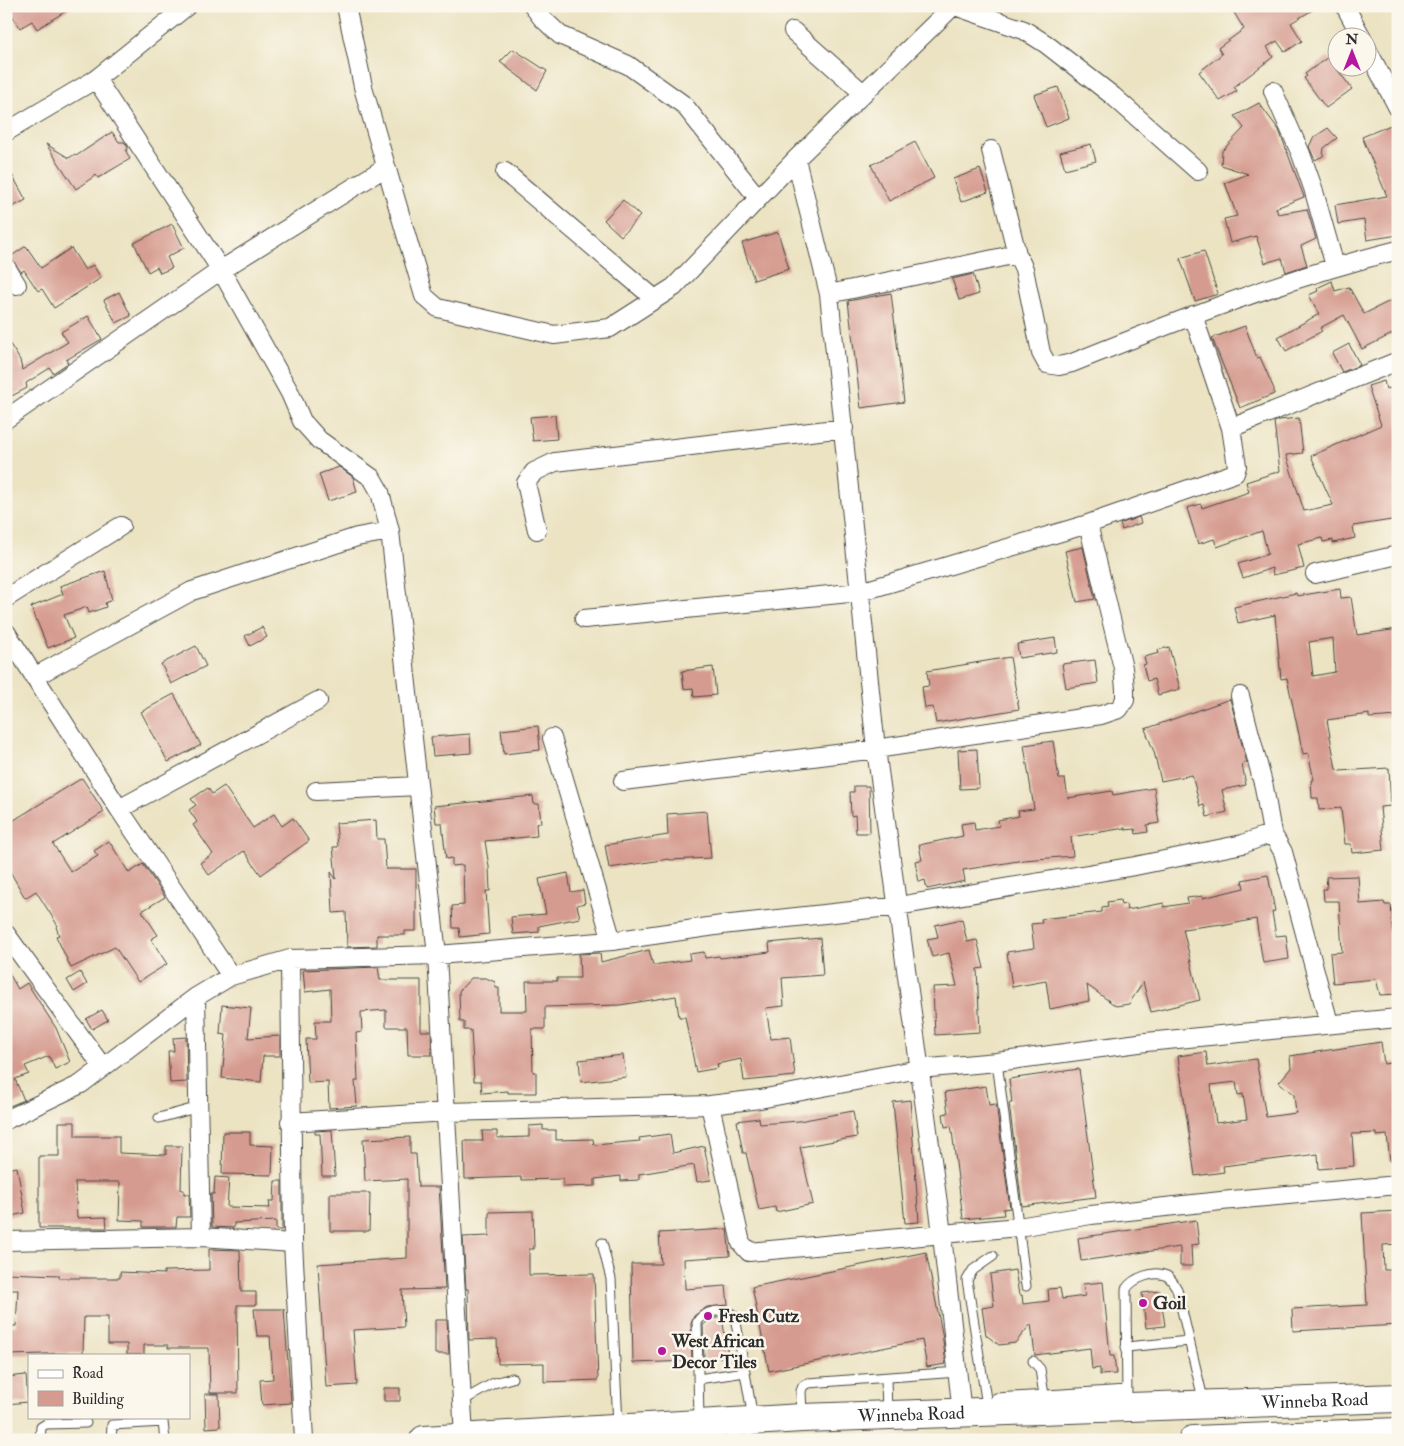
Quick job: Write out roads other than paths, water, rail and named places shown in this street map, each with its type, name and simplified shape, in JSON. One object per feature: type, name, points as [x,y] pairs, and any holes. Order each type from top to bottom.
[{"type":"highway","name":"Winneba Road","points":[[424,1440],[699,1423],[888,1416],[971,1402],[1127,1399],[1213,1405],[1398,1398]]},
{"type":"highway","points":[[1323,1437],[1327,1414],[1344,1401]]},
{"type":"highway","points":[[1183,1440],[1196,1434],[1211,1423],[1213,1405]]},
{"type":"highway","name":"Winneba Road","points":[[1193,1440],[1323,1437],[1398,1432]]},
{"type":"street","points":[[6,132],[96,80],[187,6]]},
{"type":"street","points":[[346,6],[364,91],[417,278],[424,296],[438,308],[554,335],[610,328],[674,287],[758,198],[863,93],[954,6],[1024,30],[1046,44],[1113,96],[1198,171]]},
{"type":"street","points":[[533,6],[542,18],[560,35],[628,65],[684,105],[758,198]]},
{"type":"street","points":[[1345,6],[1357,28]]},
{"type":"street","points":[[793,31],[863,93]]},
{"type":"street","points":[[1376,65],[1398,108]]},
{"type":"street","points":[[96,80],[221,270],[290,394],[302,421],[319,440],[372,478],[380,492],[390,531],[436,955],[447,1112],[464,1437]]},
{"type":"street","points":[[1273,91],[1310,180],[1335,266]]},
{"type":"street","points":[[991,150],[1017,254],[1024,269],[1041,353],[1047,364],[1059,366],[1072,363],[1193,315],[1335,266],[1398,250]]},
{"type":"street","points":[[796,160],[829,294],[876,749],[948,1281],[958,1372],[971,1402]]},
{"type":"street","points":[[6,419],[221,270],[386,167]]},
{"type":"street","points":[[505,172],[655,299]]},
{"type":"street","points":[[829,294],[1017,254]]},
{"type":"street","points":[[6,267],[17,285]]},
{"type":"street","points":[[584,619],[860,592],[1088,524],[1235,474],[1237,466],[1231,428],[1193,315]]},
{"type":"street","points":[[1231,428],[1398,362]]},
{"type":"street","points":[[537,530],[526,483],[534,472],[555,462],[844,428]]},
{"type":"street","points":[[623,781],[876,749],[1101,715],[1119,709],[1125,700],[1122,668],[1088,524]]},
{"type":"street","points":[[6,598],[121,526]]},
{"type":"street","points":[[34,677],[192,592],[357,536],[390,531]]},
{"type":"street","points":[[1315,574],[1398,556]]},
{"type":"street","points":[[6,632],[119,809],[231,976]]},
{"type":"street","points":[[1240,696],[1264,788],[1272,833],[1282,852],[1329,1023]]},
{"type":"street","points":[[119,809],[318,701]]},
{"type":"street","points":[[552,738],[612,941]]},
{"type":"street","points":[[316,791],[418,786]]},
{"type":"street","points":[[6,1120],[81,1084],[102,1066],[196,997],[231,976],[290,959],[436,955],[612,941],[722,925],[898,906],[1136,866],[1243,844],[1272,833]]},
{"type":"street","points":[[7,938],[102,1066]]},
{"type":"street","points":[[290,959],[290,1122],[293,1243],[304,1440]]},
{"type":"street","points":[[196,997],[201,1237]]},
{"type":"street","points":[[290,1122],[447,1112],[710,1105],[760,1099],[919,1069],[997,1062],[1146,1042],[1329,1023],[1398,1018]]},
{"type":"street","points":[[710,1105],[741,1243],[749,1252],[768,1252],[1018,1227],[1091,1215],[1398,1185]]},
{"type":"street","points":[[6,1241],[201,1237],[293,1243]]},
{"type":"lane","points":[[997,1062],[1026,1286]]},
{"type":"lane","points":[[159,1118],[199,1107]]},
{"type":"lane","points":[[602,1242],[611,1279],[618,1428]]},
{"type":"lane","points":[[993,1256],[973,1270],[968,1280],[971,1402],[1044,1395],[1127,1399],[1126,1289],[1131,1281],[1141,1277],[1165,1275],[1172,1280],[1177,1289],[1189,1341],[1213,1405]]},
{"type":"lane","points":[[948,1281],[968,1280]]},
{"type":"lane","points":[[699,1423],[697,1323],[699,1317],[704,1314],[726,1311],[732,1313],[735,1317],[754,1421]]},
{"type":"lane","points":[[1126,1347],[1189,1341]]},
{"type":"lane","points":[[1033,1361],[1040,1369],[1044,1395]]},
{"type":"lane","points":[[698,1379],[745,1372]]},
{"type":"lane","points":[[802,1418],[801,1391],[803,1386],[808,1383],[886,1379],[958,1372]]},
{"type":"lane","points":[[462,1401],[494,1383],[512,1378]]},
{"type":"lane","points":[[886,1379],[888,1416]]},
{"type":"lane","points":[[110,1440],[112,1425],[162,1422],[165,1440]]},
{"type":"lane","points":[[40,1440],[41,1427],[46,1424],[86,1423]]},
{"type":"place","name":"Goil","points":[[1143,1303]]},
{"type":"place","name":"Fresh Cutz","points":[[708,1316]]},
{"type":"place","name":"West African Decor Tiles","points":[[662,1351]]}]
